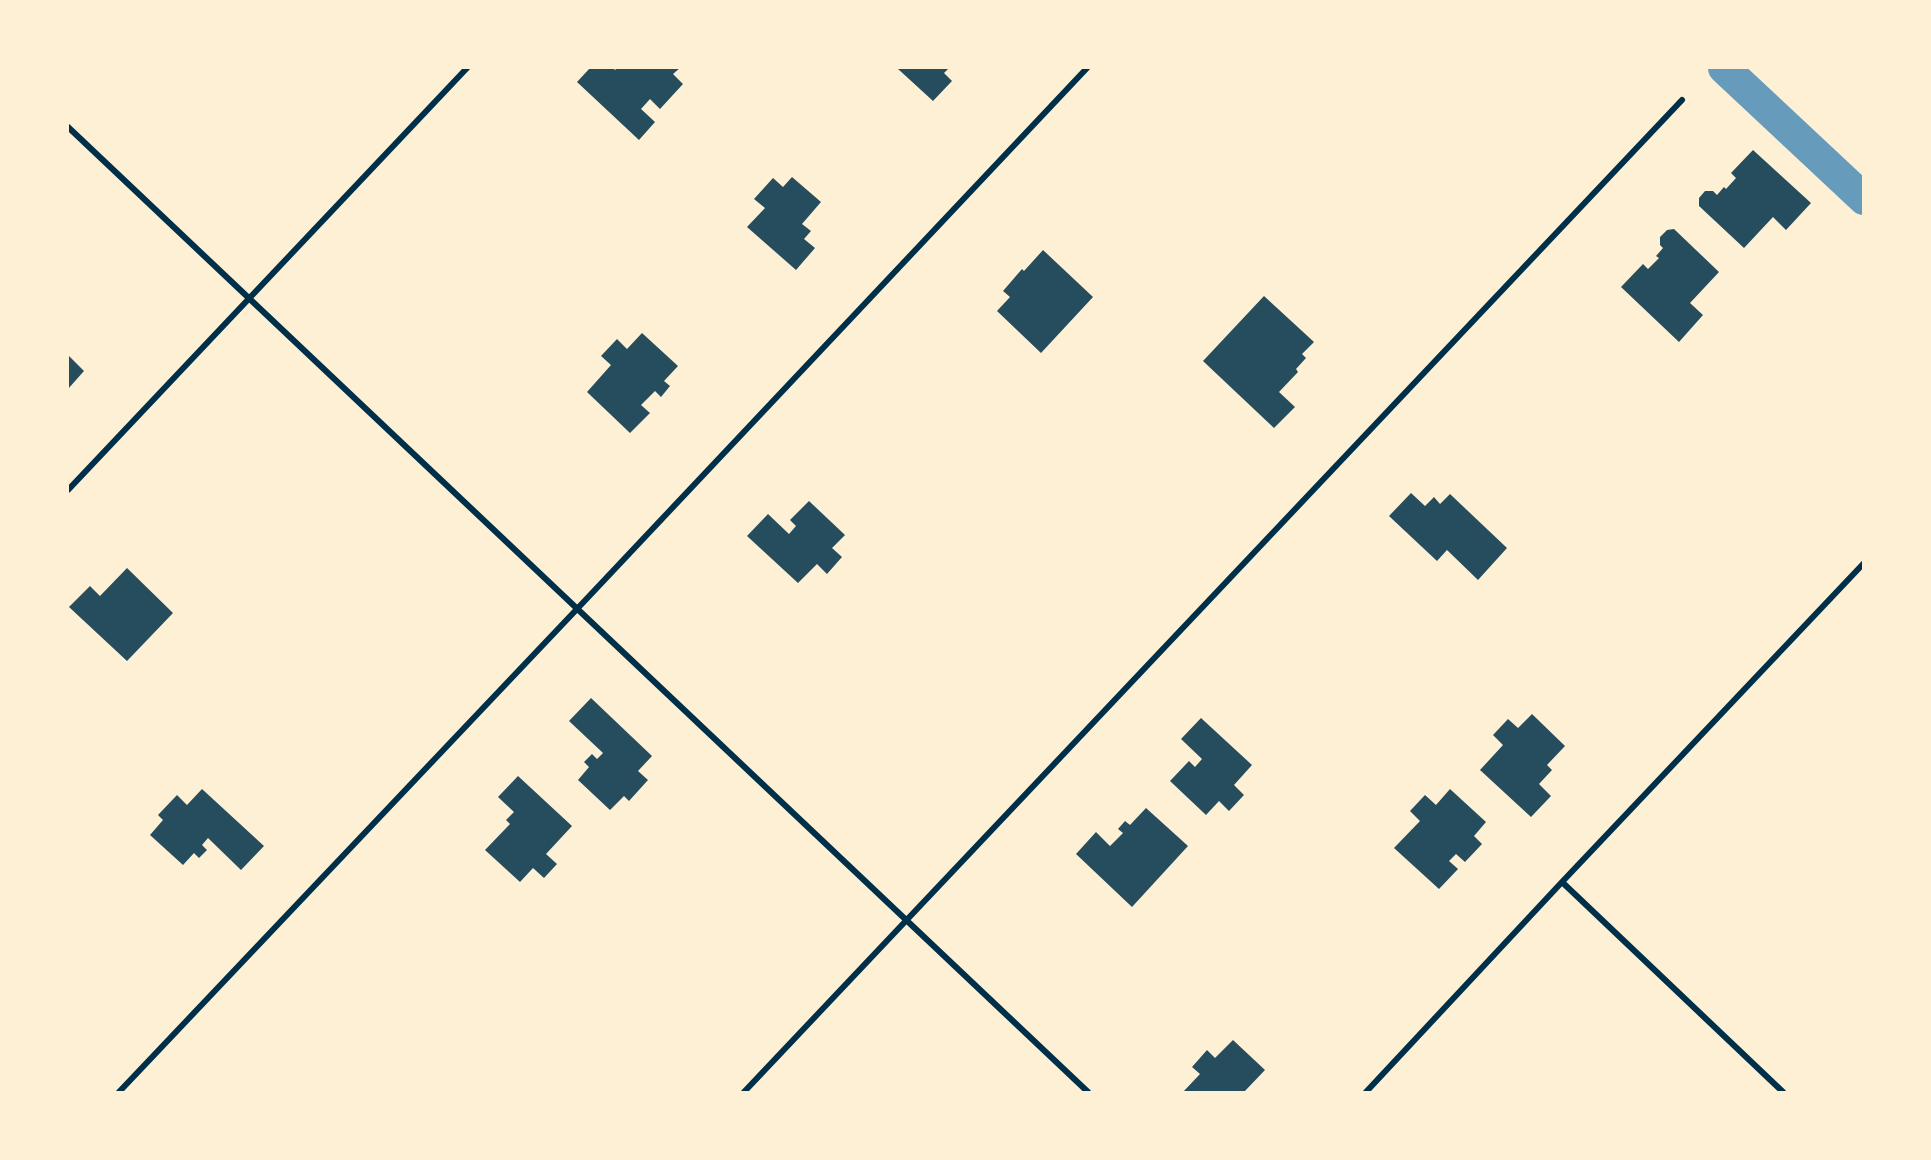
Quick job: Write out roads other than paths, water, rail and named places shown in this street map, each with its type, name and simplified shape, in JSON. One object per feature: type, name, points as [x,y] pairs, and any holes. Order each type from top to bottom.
[{"type":"street","points":[[68,490],[467,68]]},
{"type":"street","points":[[119,1092],[1087,68]]},
{"type":"street","points":[[744,1092],[1682,100]]},
{"type":"street","points":[[68,128],[1088,1092]]},
{"type":"street","points":[[1366,1092],[1863,563]]},
{"type":"street","points":[[1562,882],[1783,1092]]},
{"type":"waterway","points":[[1724,68],[1864,199]]}]
